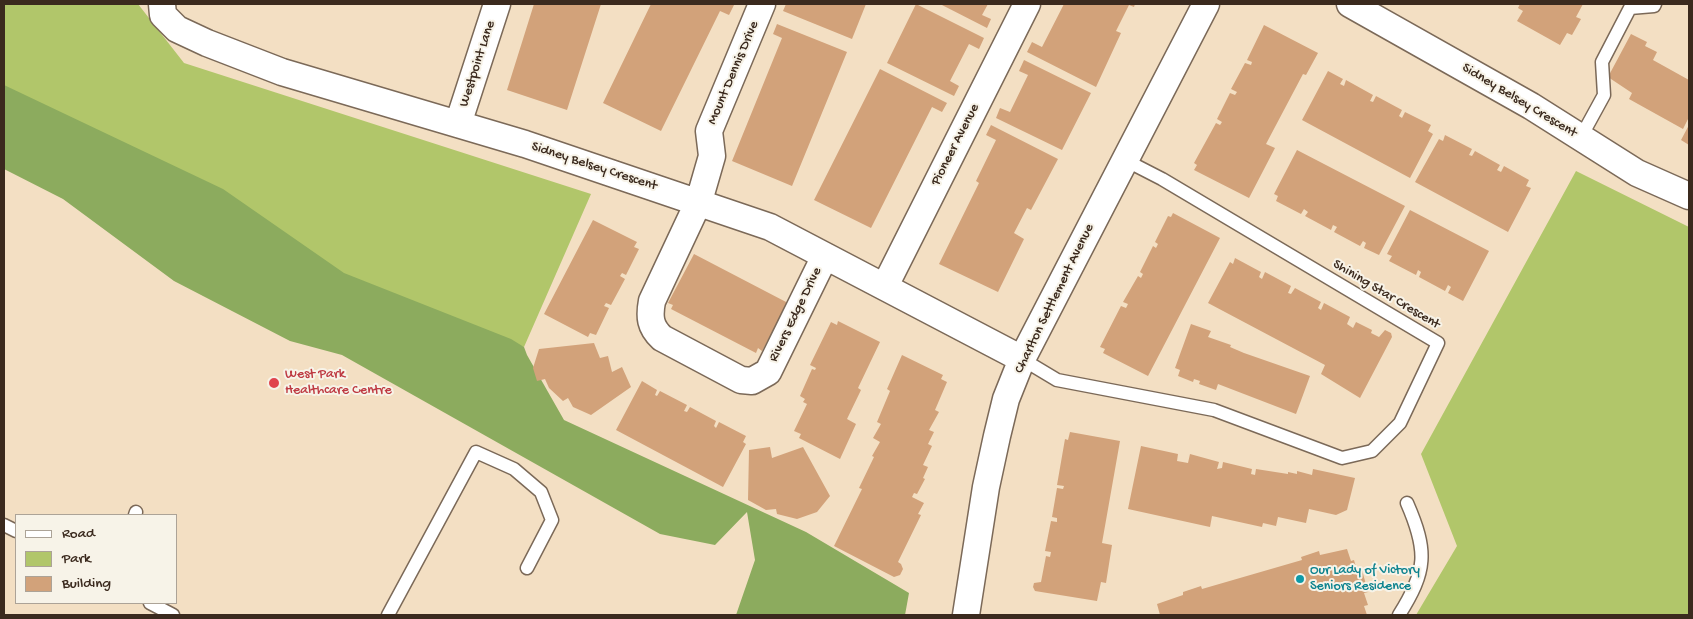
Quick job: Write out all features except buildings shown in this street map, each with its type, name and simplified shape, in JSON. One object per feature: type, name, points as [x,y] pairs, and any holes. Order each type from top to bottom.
[{"type":"street","name":"Sidney Belsey Crescent","points":[[162,4],[163,15],[177,28],[206,43],[282,72],[458,124],[699,201],[770,227],[1022,359]]},
{"type":"street","name":"Westpoint Lane","points":[[458,124],[497,4]]},
{"type":"street","name":"Mount Dennis Drive","points":[[699,201],[712,156],[709,131],[762,4]]},
{"type":"street","name":"Pioneer Avenue","points":[[885,286],[1027,4]]},
{"type":"street","name":"Charlton Settlement Avenue","points":[[974,612],[986,487],[1006,400],[1022,359],[1206,4]]},
{"type":"street","name":"Sidney Belsey Crescent","points":[[1350,4],[1531,106],[1637,173],[1689,196]]},
{"type":"street","name":"Rivers Edge Drive","points":[[699,201],[652,301],[649,316],[654,330],[662,338],[741,380],[752,381],[768,372],[825,256]]},
{"type":"lane","points":[[1581,137],[1604,95],[1602,62],[1630,8],[1654,6],[1655,4]]},
{"type":"lane","name":"Shining Star Crescent","points":[[1022,359],[1057,380],[1214,410],[1342,458],[1372,451],[1400,423],[1438,343],[1162,179],[1125,160]]},
{"type":"lane","points":[[388,615],[476,452],[514,469],[542,492],[552,520],[527,568]]},
{"type":"lane","points":[[1399,615],[1412,594],[1422,564],[1419,531],[1407,503]]},
{"type":"lane","points":[[4,525],[15,531]]},
{"type":"lane","points":[[152,604],[173,615]]},
{"type":"green space","points":[[4,4],[138,4],[184,63],[591,194],[524,347],[274,271],[4,160]]},
{"type":"green space","points":[[4,85],[223,189],[344,273],[511,339],[524,347],[564,420],[806,532],[909,593],[905,615],[736,615],[755,560],[747,512],[715,545],[660,534],[342,355],[290,341],[174,281],[63,199],[4,169]]},
{"type":"green space","points":[[1576,171],[1689,227],[1689,615],[1416,615],[1457,546],[1421,454]]},
{"type":"place","name":"West Park Healthcare Centre","points":[[274,383]]},
{"type":"place","name":"Our Lady of Victory Seniors Residence","points":[[1300,579]]}]
